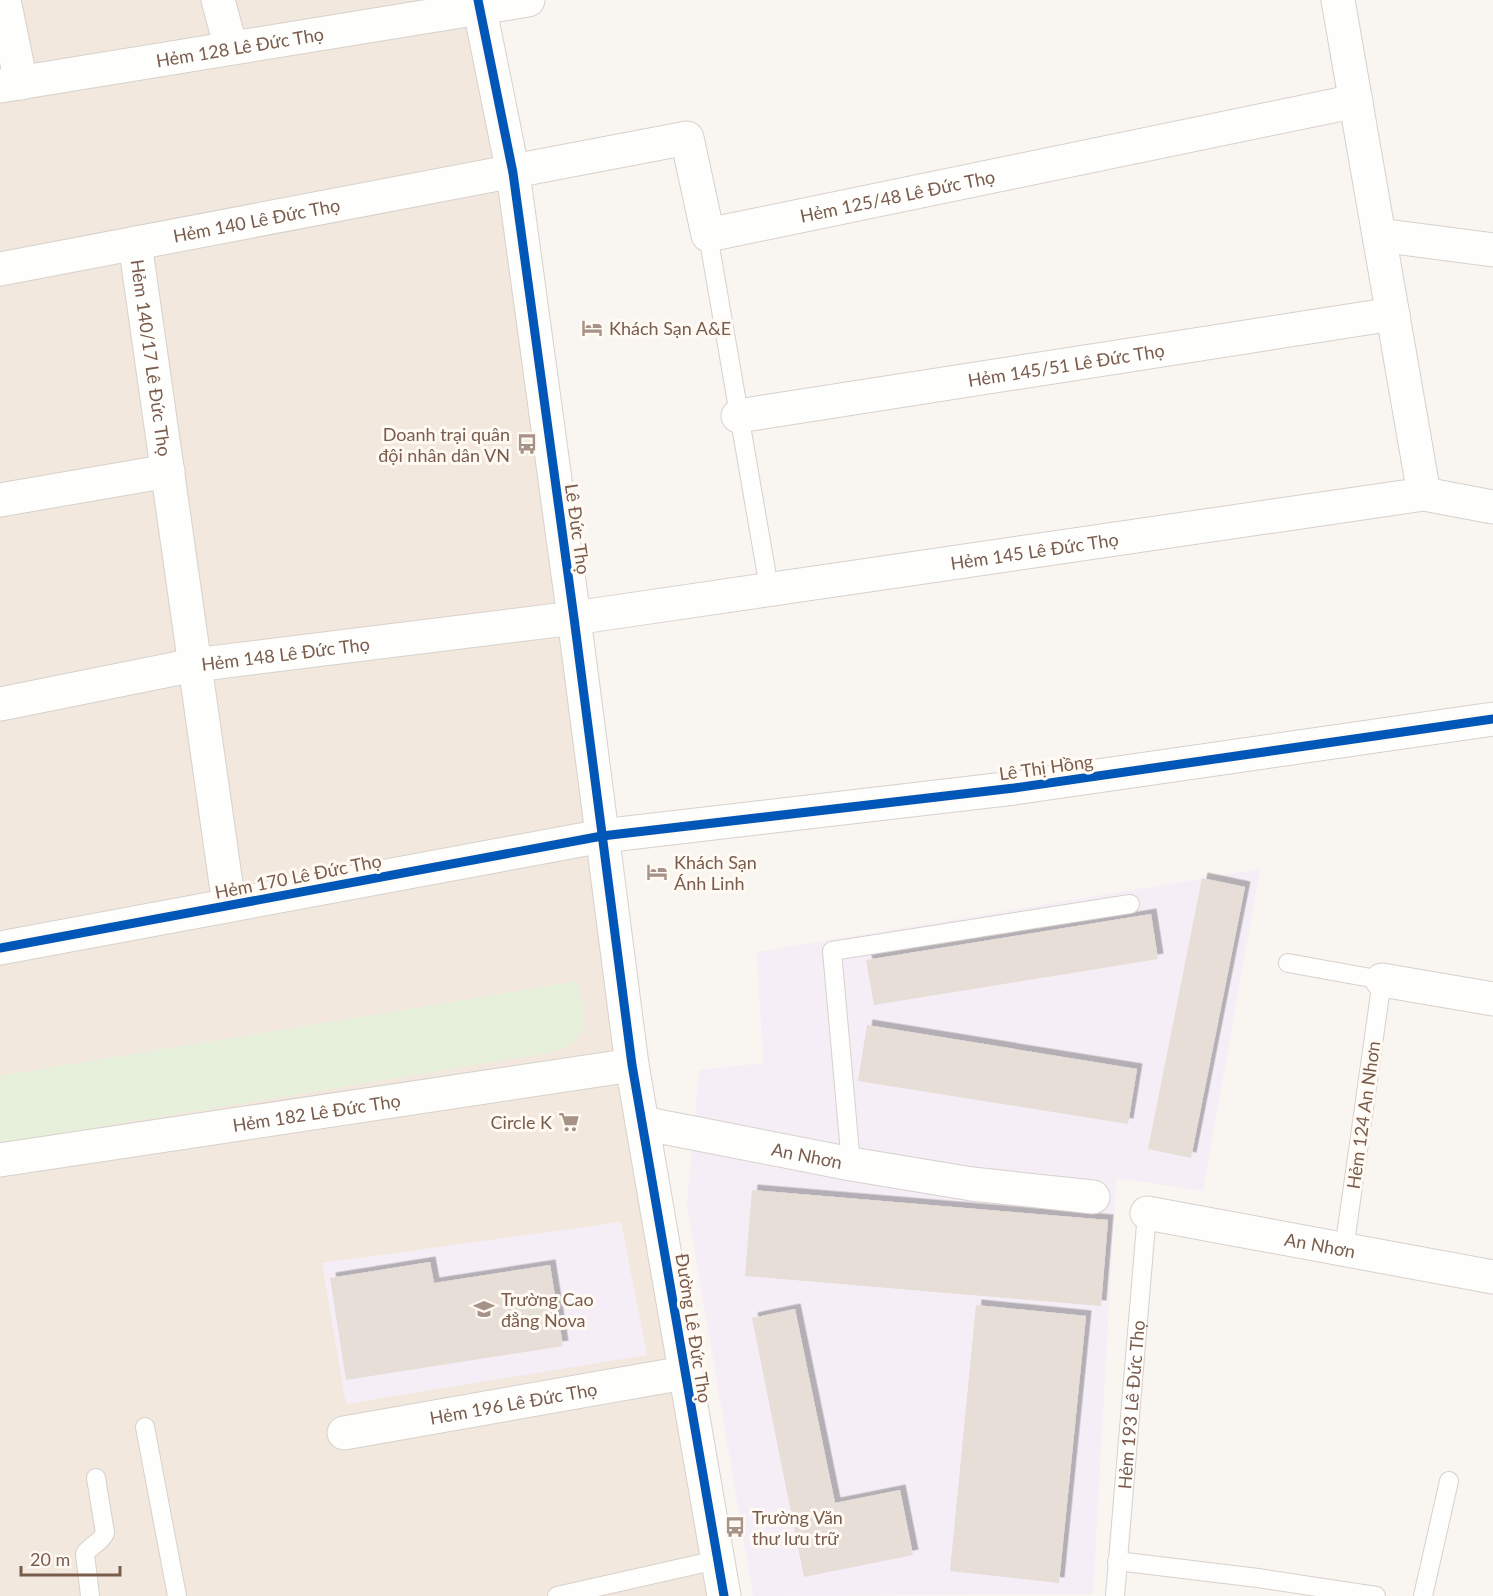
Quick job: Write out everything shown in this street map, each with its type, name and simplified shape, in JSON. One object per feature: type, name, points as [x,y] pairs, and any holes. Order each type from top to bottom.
[{"type":"street","points":[[4,0],[10,85]]},
{"type":"street","points":[[218,0],[231,48]]},
{"type":"street","name":"Hẻm 128 Lê Đức Thọ","points":[[10,85],[479,4],[528,0]]},
{"type":"street","points":[[1338,0],[1424,494]]},
{"type":"street","name":"Lê Đức Thọ","points":[[479,4],[513,172],[632,1065]]},
{"type":"street","name":"Hẻm 125/48 Lê Đức Thọ","points":[[708,235],[1356,101]]},
{"type":"street","points":[[513,172],[687,138],[708,235]]},
{"type":"street","name":"Hẻm 140 Lê Đức Thọ","points":[[0,269],[513,172]]},
{"type":"street","points":[[1379,235],[1493,250]]},
{"type":"street","name":"Hẻm 140/17 Lê Đức Thọ","points":[[135,243],[229,905]]},
{"type":"street","name":"Hẻm 145/51 Lê Đức Thọ","points":[[738,416],[1393,314]]},
{"type":"street","name":"Hẻm 140/17 Lê Đức Thọ","points":[[0,500],[168,471]]},
{"type":"street","name":"Hẻm 145 Lê Đức Thọ","points":[[574,618],[1424,494],[1493,507]]},
{"type":"street","name":"Hẻm 148 Lê Đức Thọ","points":[[0,704],[194,665],[574,618]]},
{"type":"street","name":"Lê Thị Hồng","points":[[602,836],[1014,788],[1493,719]]},
{"type":"street","name":"Hẻm 170 Lê Đức Thọ","points":[[0,948],[602,836]]},
{"type":"street","points":[[1382,980],[1493,999]]},
{"type":"street","name":"Đường Lê Đức Thọ","points":[[632,1065],[724,1596]]},
{"type":"street","name":"Hẻm 182 Lê Đức Thọ","points":[[0,1160],[632,1065]]},
{"type":"street","name":"An Nhơn","points":[[642,1123],[851,1164],[972,1184],[1093,1197]]},
{"type":"street","name":"An Nhơn","points":[[1148,1213],[1493,1277]]},
{"type":"street","name":"Hẻm 196 Lê Đức Thọ","points":[[344,1433],[684,1373]]},
{"type":"lane","points":[[708,235],[769,588]]},
{"type":"lane","points":[[851,1164],[832,951],[1130,904]]},
{"type":"lane","points":[[1288,963],[1382,980]]},
{"type":"lane","name":"Hẻm 124 An Nhơn","points":[[1344,1250],[1382,980]]},
{"type":"lane","name":"Hẻm 193 Lê Đức Thọ","points":[[1115,1596],[1148,1213]]},
{"type":"lane","points":[[145,1427],[177,1596]]},
{"type":"lane","points":[[90,1596],[85,1554],[87,1549],[103,1539],[105,1533],[96,1478]]},
{"type":"lane","points":[[1423,1596],[1449,1481]]},
{"type":"lane","points":[[557,1596],[717,1560]]},
{"type":"lane","points":[[1117,1561],[1256,1587],[1376,1596]]},
{"type":"shaded area","points":[[0,0],[465,0],[557,498],[731,1596],[0,1596]]},
{"type":"shaded area","points":[[1260,869],[1203,1191],[1116,1178],[1093,1594],[753,1596],[687,1204],[699,1070],[763,1063],[757,952]]},
{"type":"shaded area","name":"Trường Cao đẳng Nova","points":[[621,1222],[647,1355],[346,1404],[322,1263]]},
{"type":"green space","points":[[578,981],[584,1012],[583,1028],[575,1041],[555,1052],[0,1143],[0,1076]]},
{"type":"building","points":[[1202,878],[1245,887],[1191,1158],[1148,1149]]},
{"type":"building","points":[[1151,914],[1158,959],[874,1005],[866,960]]},
{"type":"building","points":[[867,1025],[1137,1069],[1128,1124],[858,1081]]},
{"type":"building","points":[[752,1190],[1108,1220],[1101,1306],[745,1276]]},
{"type":"building","points":[[430,1262],[434,1283],[550,1265],[563,1346],[346,1380],[330,1278]]},
{"type":"building","points":[[976,1305],[1086,1316],[1059,1583],[950,1571]]},
{"type":"building","points":[[795,1309],[835,1503],[900,1490],[913,1555],[804,1577],[752,1318]]},
{"type":"cycle path","points":[[478,0],[513,173],[632,1065],[724,1596]]},
{"type":"cycle path","points":[[0,948],[602,836],[1014,788],[1493,719]]},
{"type":"place","name":"Khách Sạn A&E","points":[[592,328]]},
{"type":"place","name":"Doanh trại quân đội nhân dân VN","points":[[527,444]]},
{"type":"place","name":"Khách Sạn Ánh Linh","points":[[657,872]]},
{"type":"place","name":"Circle K","points":[[569,1122]]},
{"type":"place","name":"Trường Cao đẳng Nova","points":[[484,1309]]},
{"type":"place","name":"Trường Văn thư lưu trữ","points":[[735,1527]]}]
